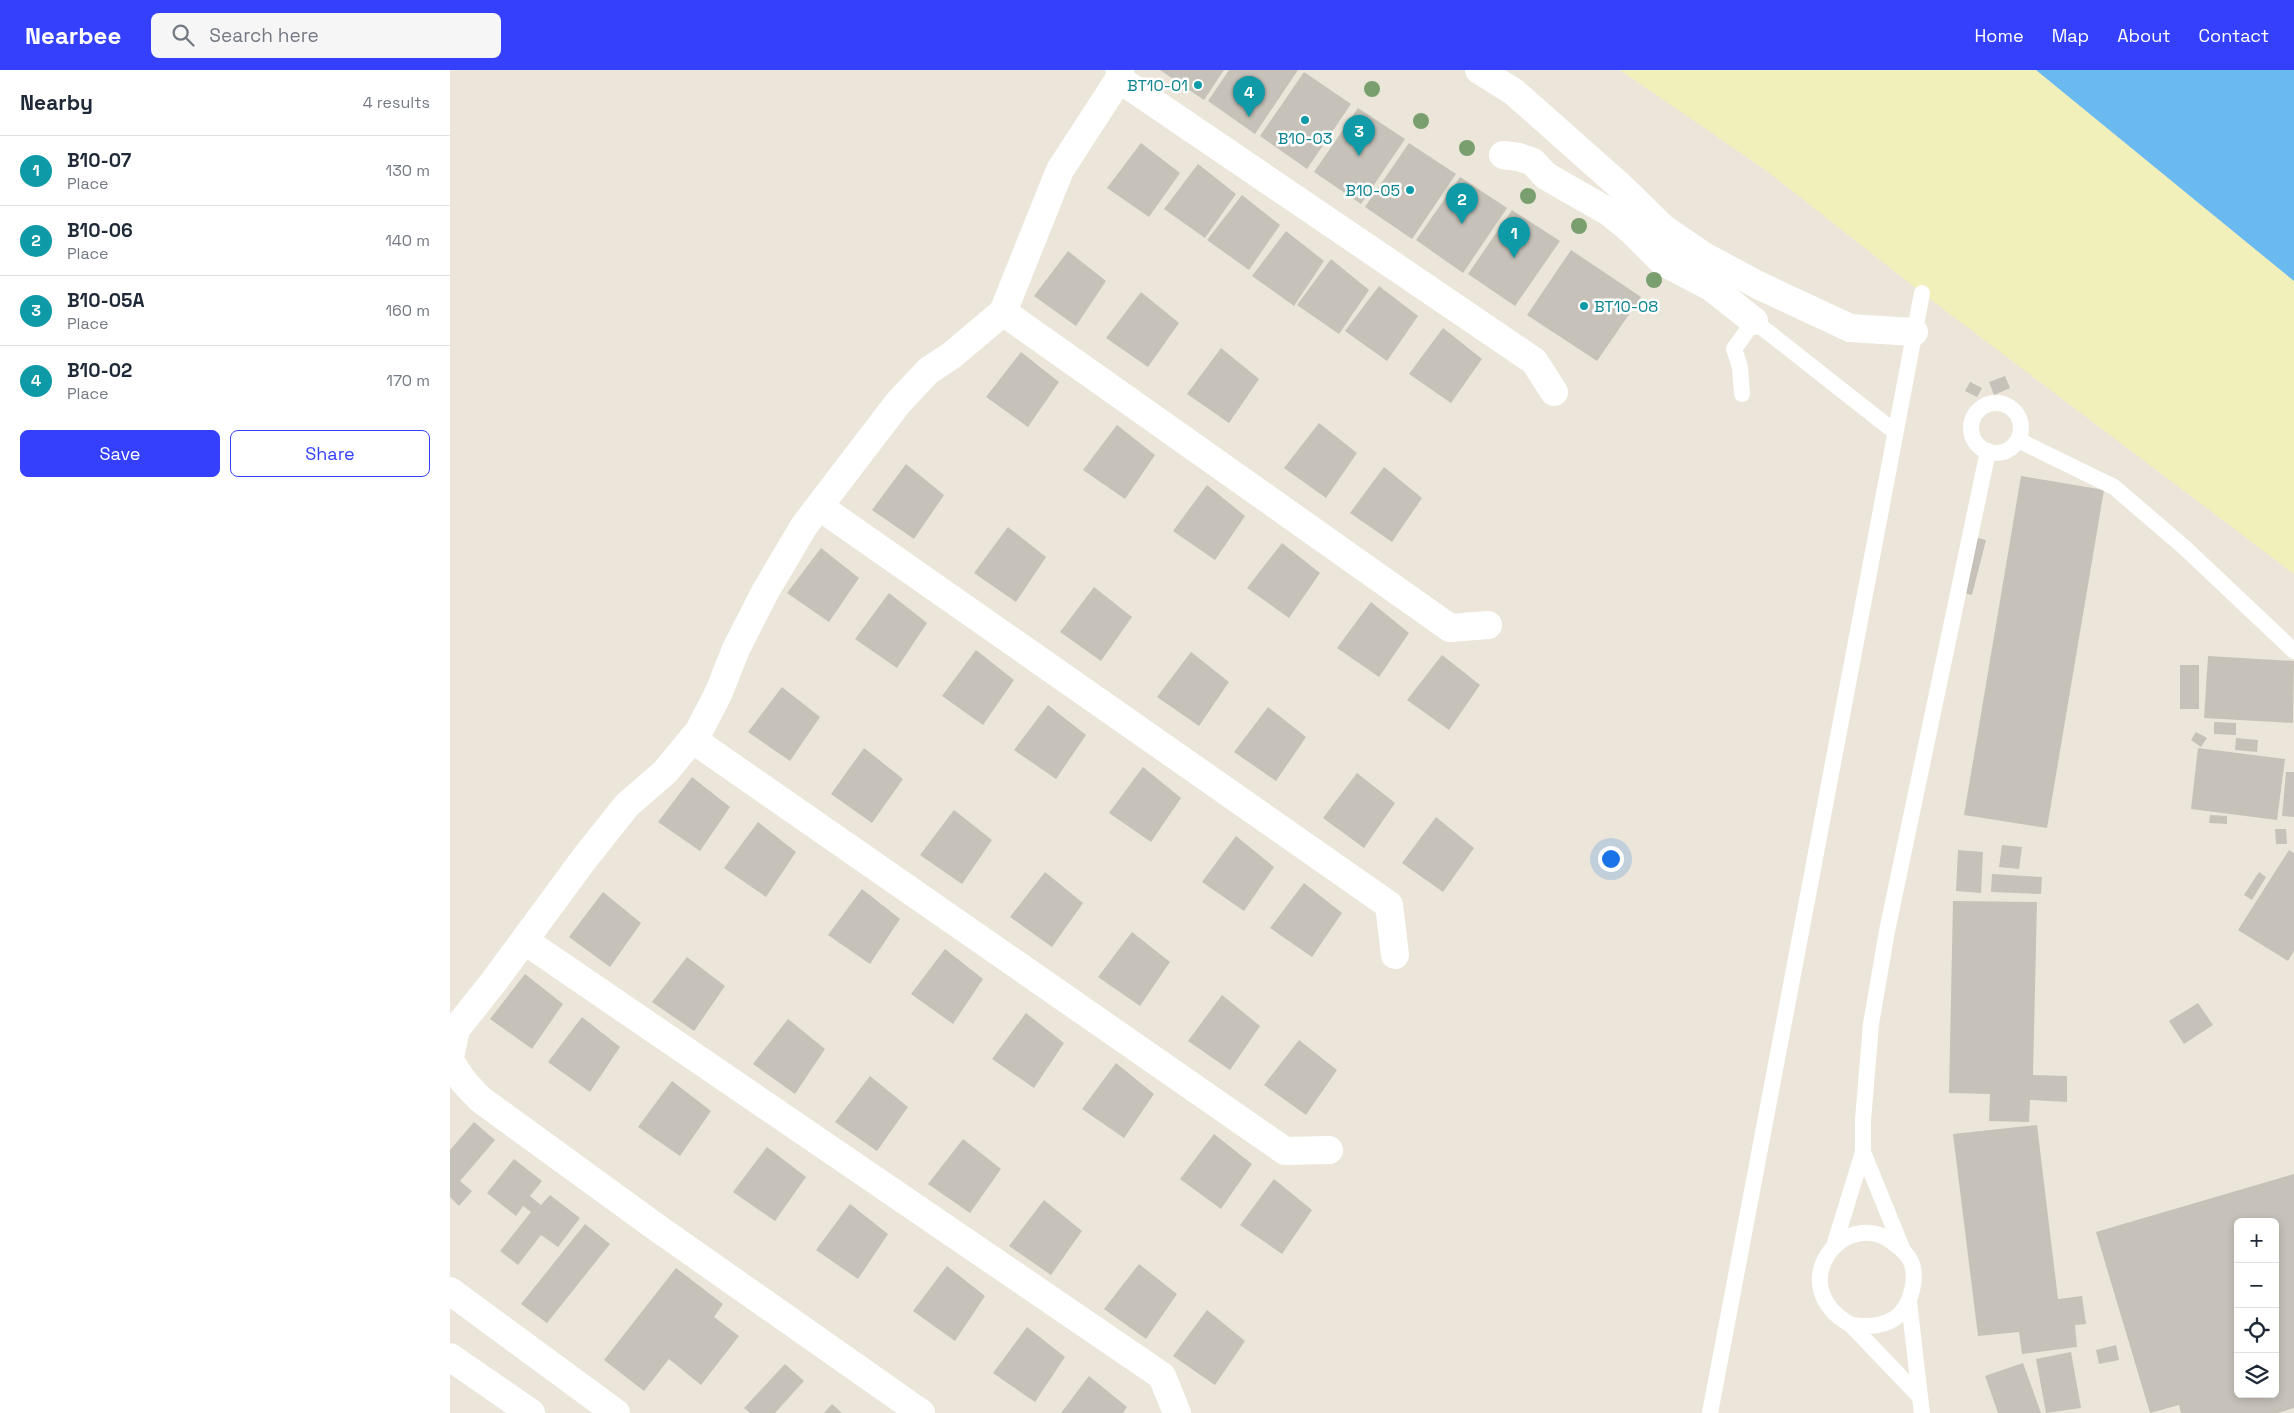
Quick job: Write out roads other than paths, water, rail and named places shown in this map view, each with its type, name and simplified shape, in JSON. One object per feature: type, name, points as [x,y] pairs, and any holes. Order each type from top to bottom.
[{"type":"street","points":[[1479,70],[1514,92],[1620,186],[1663,228],[1704,256],[1758,285],[1850,328],[1914,332]]},
{"type":"street","points":[[450,1057],[456,1029],[525,941],[584,859],[626,805],[664,772],[700,731],[736,649],[765,592],[804,526],[898,403],[928,371],[952,356],[1003,312],[1060,170],[1120,75],[1534,361],[1554,392]]},
{"type":"street","points":[[1503,155],[1519,157],[1533,162],[1546,176],[1609,212],[1630,229],[1663,262],[1711,288],[1754,321]]},
{"type":"street","points":[[1003,312],[1450,628],[1488,625]]},
{"type":"street","points":[[820,507],[1390,905],[1394,954]]},
{"type":"street","points":[[692,740],[1285,1151],[1329,1150]]},
{"type":"street","points":[[525,941],[1162,1376],[1178,1413]]},
{"type":"street","points":[[450,1061],[464,1082],[480,1099],[656,1226],[922,1413]]},
{"type":"street","points":[[450,1292],[616,1413]]},
{"type":"street","points":[[450,1357],[531,1413]]},
{"type":"lane","points":[[1710,1413],[1922,293]]},
{"type":"lane","points":[[1742,394],[1740,367],[1734,349],[1754,321],[1895,432]]},
{"type":"lane","points":[[1995,403],[2004,404],[2015,411],[2020,418],[2021,427],[2018,440],[2013,447],[2004,451],[1988,451],[1976,443],[1971,427],[1973,418],[1979,409],[1987,405],[1995,403]]},
{"type":"lane","points":[[2018,440],[2114,487],[2185,548],[2294,651]]},
{"type":"lane","points":[[1920,1397],[1851,1325],[1837,1317],[1826,1304],[1821,1293],[1819,1276],[1824,1260],[1834,1246],[1863,1152],[1863,1120],[1871,1024],[1887,931],[1988,451]]},
{"type":"lane","points":[[1863,1152],[1903,1250],[1912,1264],[1914,1280],[1909,1302],[1922,1413]]},
{"type":"lane","points":[[1834,1246],[1848,1237],[1873,1233],[1889,1238],[1903,1250]]},
{"type":"lane","points":[[1851,1325],[1869,1328],[1886,1324],[1899,1315],[1909,1302]]},
{"type":"water","points":[[2036,70],[2294,70],[2294,281]]},
{"type":"place","name":"BT10-01","points":[[1198,85]]},
{"type":"place","name":"B10-02","points":[[1249,117]]},
{"type":"place","name":"B10-03","points":[[1305,120]]},
{"type":"place","name":"B10-05A","points":[[1359,156]]},
{"type":"place","name":"B10-05","points":[[1410,190]]},
{"type":"place","name":"B10-06","points":[[1462,224]]},
{"type":"place","name":"B10-07","points":[[1514,258]]},
{"type":"place","name":"BT10-08","points":[[1584,306]]}]
